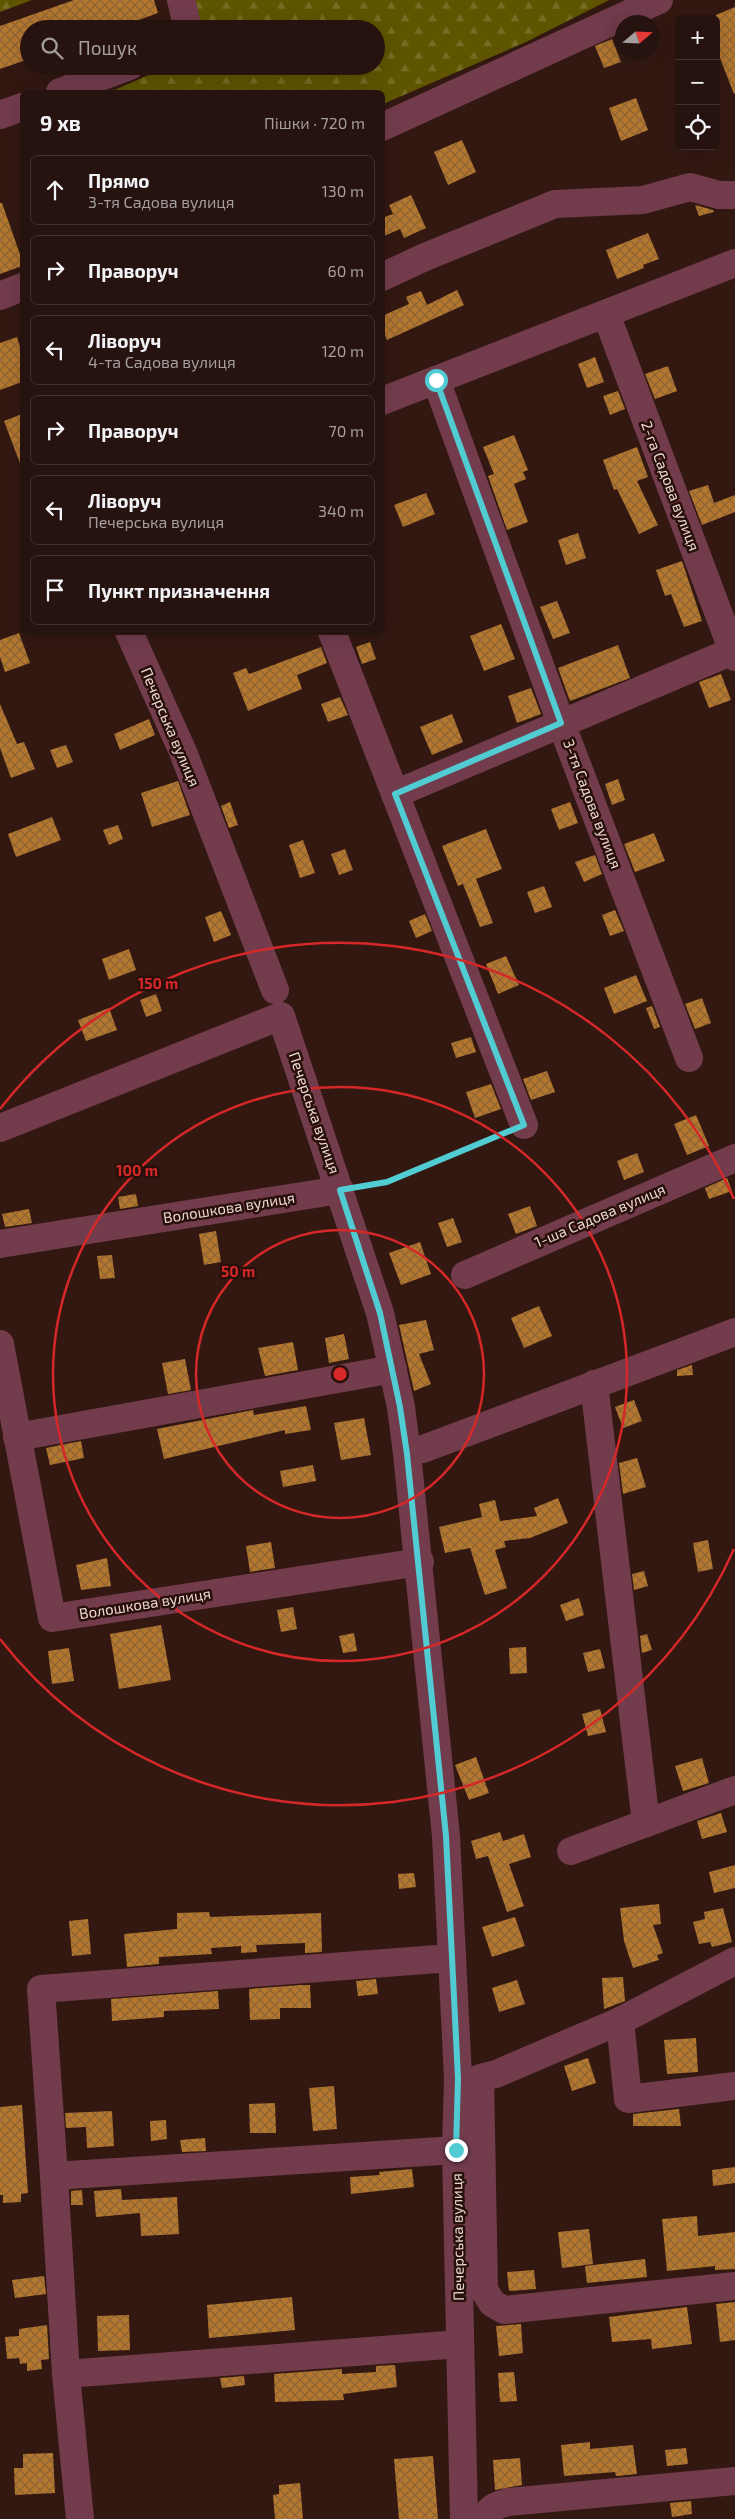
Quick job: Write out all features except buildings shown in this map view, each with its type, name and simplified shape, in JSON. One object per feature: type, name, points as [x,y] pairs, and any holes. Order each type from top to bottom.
[{"type":"street","points":[[180,0],[186,20]]},
{"type":"street","points":[[385,126],[659,0]]},
{"type":"street","points":[[65,90],[106,75]]},
{"type":"street","points":[[0,115],[20,108]]},
{"type":"street","points":[[385,276],[425,257],[555,204],[642,200],[690,187],[720,195],[735,195]]},
{"type":"street","points":[[385,400],[735,263]]},
{"type":"street","points":[[0,296],[20,288]]},
{"type":"street","name":"2-га Садова вулиця","points":[[606,314],[734,654]]},
{"type":"street","name":"3-тя Садова вулиця","points":[[436,380],[561,723],[689,1058]]},
{"type":"street","name":"Печерська вулиця","points":[[130,635],[183,752],[274,990]]},
{"type":"street","points":[[333,635],[524,1125]]},
{"type":"street","points":[[395,794],[561,723],[734,654]]},
{"type":"street","name":"Печерська вулиця","points":[[0,1128],[281,1016],[340,1190],[380,1313],[393,1369],[407,1454],[420,1562],[446,1836],[458,2078],[456,2150],[464,2519]]},
{"type":"street","name":"1-ша Садова вулиця","points":[[465,1275],[735,1158]]},
{"type":"street","name":"Волошкова вулиця","points":[[0,1244],[340,1190]]},
{"type":"street","points":[[423,1449],[735,1332]]},
{"type":"street","name":"Волошкова вулиця","points":[[0,1344],[52,1618],[420,1562]]},
{"type":"street","points":[[17,1437],[393,1369]]},
{"type":"street","points":[[594,1384],[646,1823]]},
{"type":"street","points":[[571,1851],[735,1790]]},
{"type":"street","points":[[80,2519],[66,2374],[41,1989],[451,1958]]},
{"type":"street","points":[[735,1961],[620,2022],[496,2074],[480,2078],[484,2290],[492,2303],[504,2310],[735,2286]]},
{"type":"street","points":[[620,2022],[628,2099],[735,2086]]},
{"type":"street","points":[[54,2176],[456,2150]]},
{"type":"street","points":[[66,2374],[460,2344]]},
{"type":"street","points":[[485,2519],[488,2511],[496,2505],[508,2502],[735,2481]]},
{"type":"path","points":[[340,1190],[387,1182],[524,1125]]},
{"type":"green space","points":[[0,0],[32,0],[0,12]]},
{"type":"green space","points":[[191,0],[609,0],[526,42],[385,103],[385,90],[115,90],[149,75],[385,75],[385,20],[196,20]]},
{"type":"route","points":[[436,380],[561,723],[395,794],[524,1125],[469,1150],[387,1182],[340,1190],[380,1313],[393,1369],[407,1454],[420,1562],[446,1836],[458,2078],[456,2150]]}]
